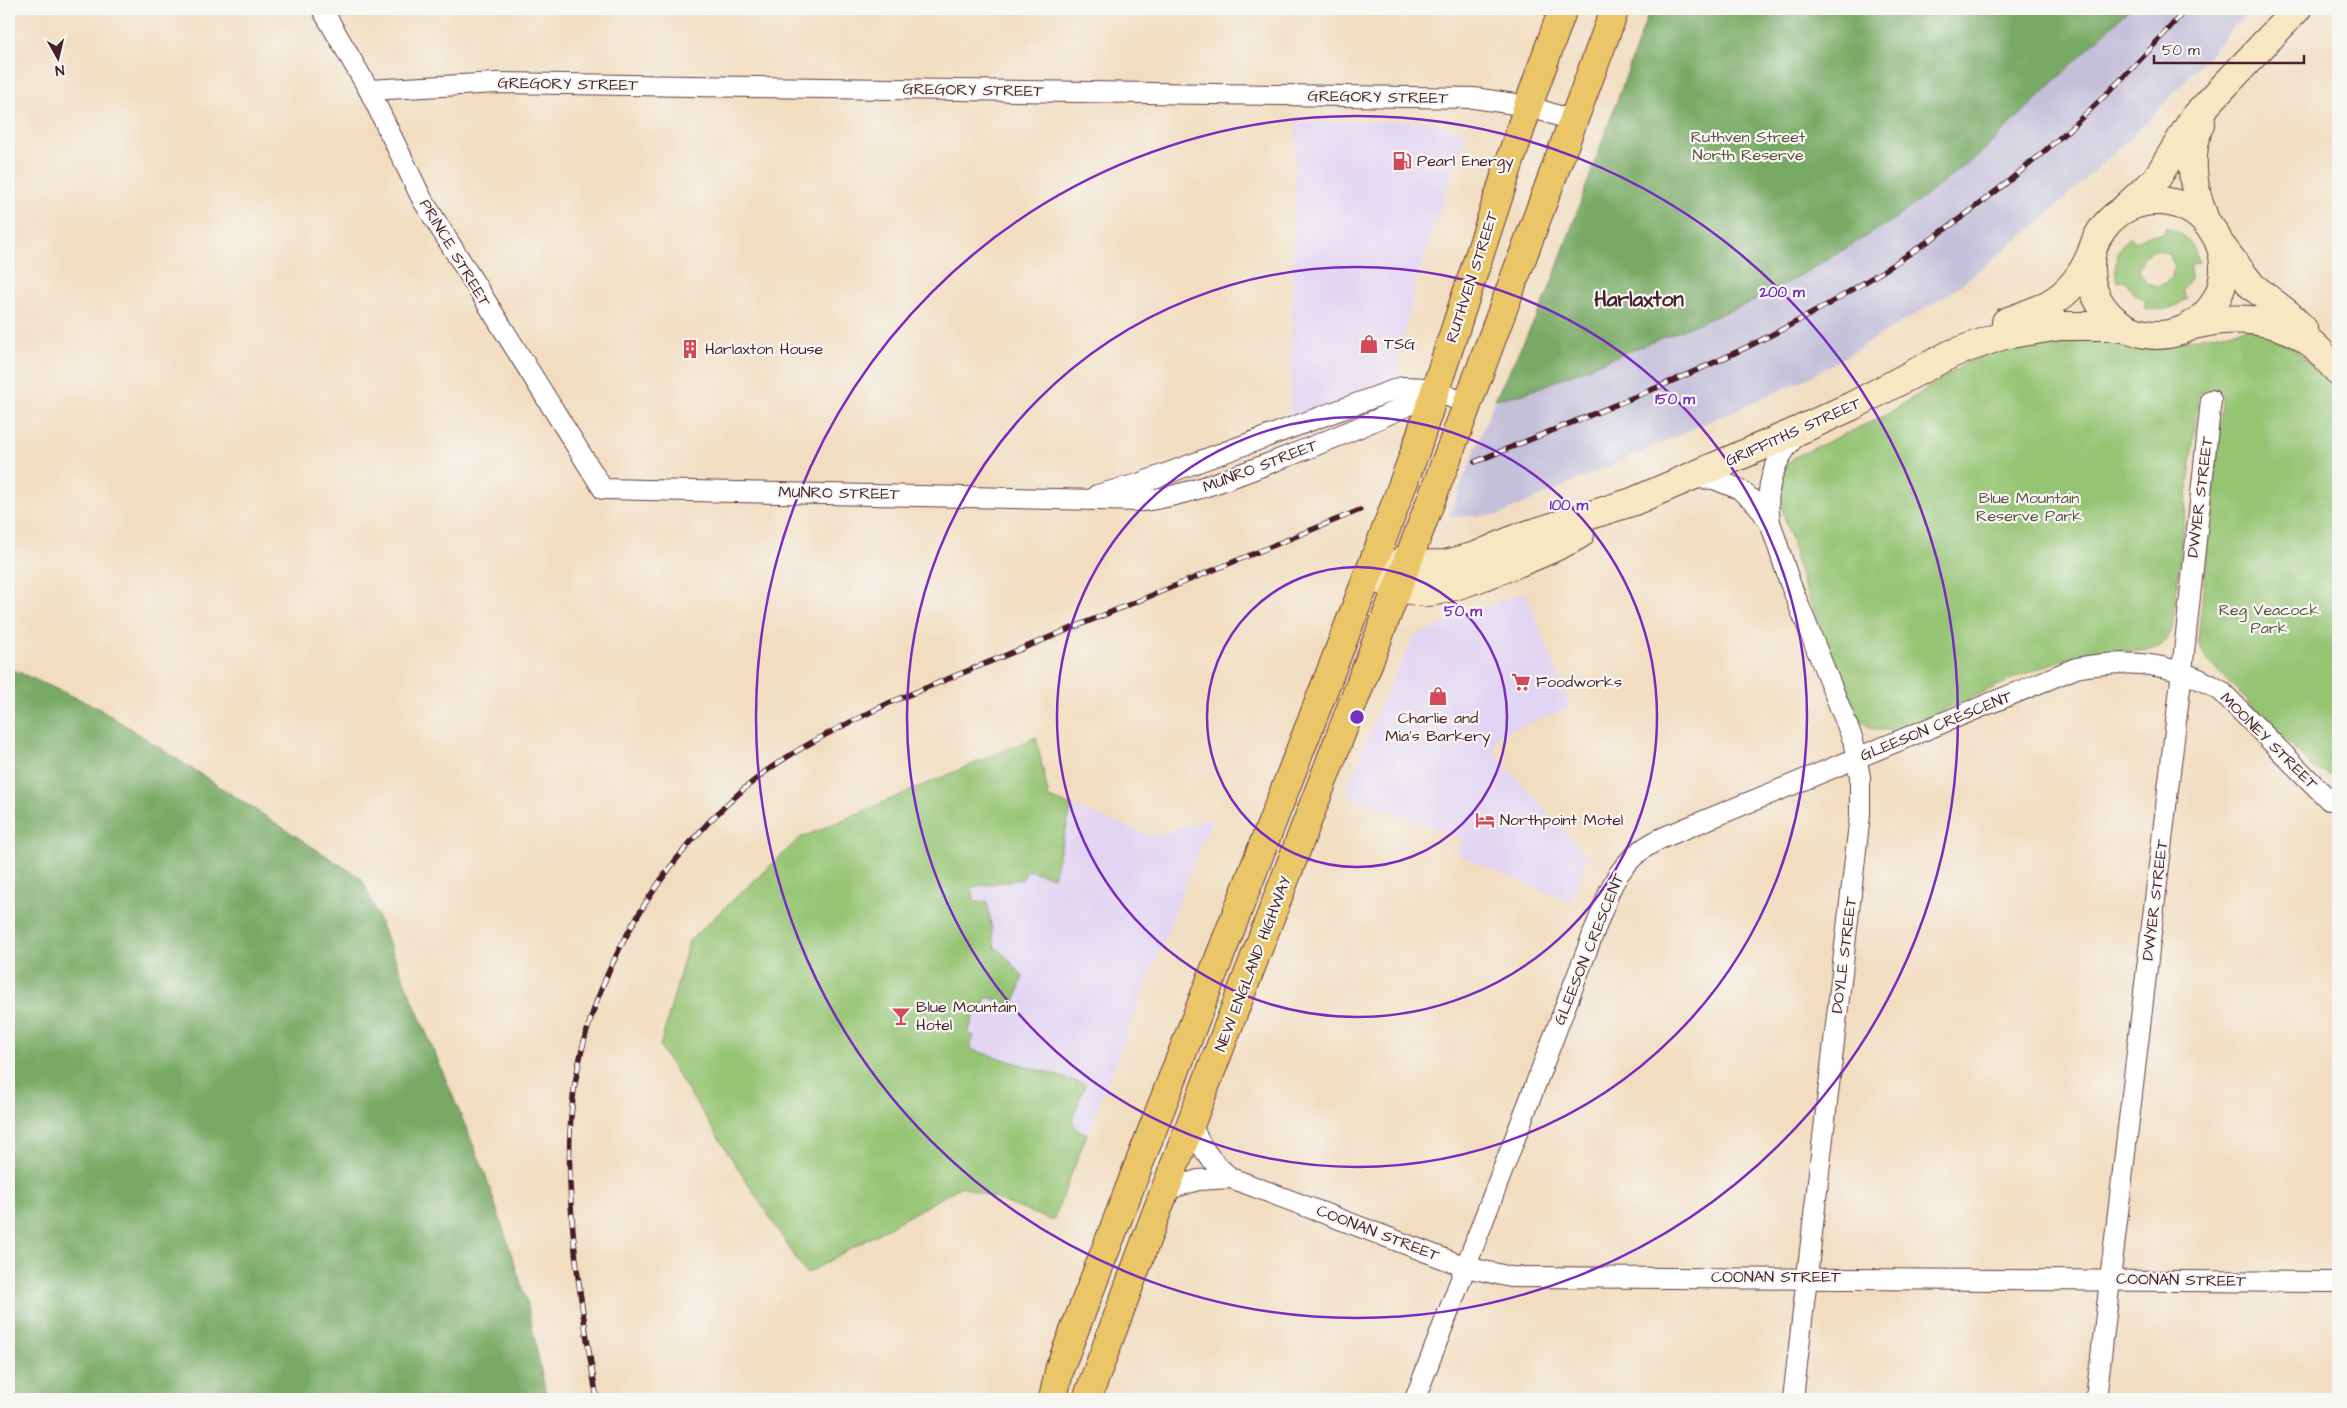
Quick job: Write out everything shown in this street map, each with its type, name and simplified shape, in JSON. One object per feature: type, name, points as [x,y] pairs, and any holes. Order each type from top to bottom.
[{"type":"highway","name":"RUTHVEN STREET","points":[[1374,558],[1416,449],[1528,106],[1563,9]]},
{"type":"highway","points":[[1468,404],[1615,9]]},
{"type":"highway","name":"NEW ENGLAND HIGHWAY","points":[[1087,1399],[1468,404]]},
{"type":"highway","name":"NEW ENGLAND HIGHWAY","points":[[1054,1399],[1060,1367],[1374,558]]},
{"type":"highway","points":[[1127,1195],[1134,1184],[1147,1179],[1155,1180],[1166,1190]]},
{"type":"main road","points":[[2297,9],[2193,119],[2157,178],[2100,233],[2091,254],[2090,277],[2096,298],[2110,316],[2128,329],[2158,336],[2180,332],[2194,325],[2210,321],[2244,319],[2279,327],[2311,343]]},
{"type":"main road","points":[[2215,96],[2200,124],[2193,156],[2194,188],[2205,220],[2252,286],[2297,322],[2311,343],[2338,371]]},
{"type":"main road","points":[[2120,212],[2141,203],[2164,201],[2186,207],[2205,220]]},
{"type":"main road","points":[[2194,325],[2210,310],[2221,290],[2225,267],[2221,245]]},
{"type":"main road","name":"GRIFFITHS STREET","points":[[1374,558],[1402,576],[1464,560],[1518,538],[1632,502],[1861,402],[1951,354],[1986,332],[2040,310],[2062,297],[2078,279],[2091,254]]},
{"type":"main road","name":"GRIFFITHS STREET","points":[[1951,354],[2004,335],[2032,330],[2076,326],[2128,329]]},
{"type":"street","name":"PRINCE STREET","points":[[322,9],[369,90],[422,199],[603,489]]},
{"type":"street","name":"GREGORY STREET","points":[[369,90],[507,83],[1474,98],[1528,106],[1574,121]]},
{"type":"street","name":"MUNRO STREET","points":[[1075,498],[1138,484],[1396,389],[1418,386],[1468,404]]},
{"type":"street","name":"MUNRO STREET","points":[[603,489],[1075,498],[1120,502],[1165,498],[1187,494],[1311,447],[1398,410],[1434,392]]},
{"type":"street","name":"DWYER STREET","points":[[2096,1399],[2182,671],[2211,400]]},
{"type":"street","name":"DOYLE STREET","points":[[1792,1399],[1861,796],[1858,758],[1847,723],[1790,583],[1771,525],[1768,496],[1774,469],[1781,454],[1802,429]]},
{"type":"street","name":"DOYLE STREET","points":[[1686,478],[1714,479],[1740,489],[1757,504],[1771,525]]},
{"type":"street","name":"GLEESON CRESCENT","points":[[1416,1399],[1610,890],[1621,869],[1638,851],[1656,841],[2076,668],[2129,663],[2182,671]]},
{"type":"street","name":"MOONEY STREET","points":[[2182,671],[2220,691],[2329,800]]},
{"type":"street","name":"COONAN STREET","points":[[1192,1123],[1200,1143],[1209,1157],[1231,1178],[1466,1267],[1495,1274],[1528,1277],[1807,1277],[2338,1282]]},
{"type":"street","name":"COONAN STREET","points":[[1166,1190],[1198,1180],[1231,1178]]},
{"type":"shaded area","points":[[2129,9],[2250,9],[2145,124],[2038,223],[1949,294],[1814,375],[1499,515],[1449,517],[1495,399],[1523,394],[1766,296],[1895,219],[1979,155]]},
{"type":"shaded area","points":[[1427,121],[1467,132],[1416,280],[1395,380],[1290,418],[1296,122]]},
{"type":"shaded area","points":[[1525,592],[1571,707],[1498,735],[1494,752],[1587,857],[1571,902],[1456,854],[1462,838],[1346,794],[1379,709],[1414,636]]},
{"type":"shaded area","name":"Blue Mountain Hotel","points":[[1036,737],[1049,798],[1152,836],[1212,818],[1053,1221],[962,1186],[806,1274],[660,1047],[689,941],[800,838]]},
{"type":"green space","name":"Ruthven Street North Reserve","points":[[1650,9],[2129,9],[1979,155],[1895,219],[1766,296],[1523,394],[1495,399],[1547,295]]},
{"type":"green space","points":[[2166,227],[2178,232],[2188,240],[2195,250],[2199,263],[2191,264],[2190,279],[2182,292],[2187,298],[2167,309],[2144,308],[2146,301],[2133,293],[2125,280],[2118,282],[2116,276],[2117,257],[2122,246],[2130,236],[2135,242],[2149,235],[2164,234]],"holes":[[[2155,250],[2168,254],[2175,266],[2171,279],[2159,286],[2146,283],[2139,270],[2143,257]]]},
{"type":"green space","name":"Blue Mountain Reserve Park","points":[[2253,327],[2292,346],[2338,391],[2338,778],[2313,767],[2206,659],[2198,641],[2223,394],[2199,392],[2172,628],[2164,643],[2144,651],[2090,654],[2062,661],[2004,683],[1919,721],[1891,730],[1878,730],[1863,723],[1852,708],[1803,584],[1780,500],[1778,483],[1786,466],[1793,458],[1888,414],[1965,364],[1986,354],[2034,340],[2113,338],[2158,346]]},
{"type":"green space","points":[[9,668],[97,707],[362,879],[485,1173],[527,1302],[547,1399],[9,1399]]},
{"type":"green space","name":"Blue Mountain Hotel","points":[[1036,737],[1049,798],[1072,806],[1053,877],[1027,870],[1023,879],[972,887],[975,902],[987,901],[995,949],[999,949],[1023,976],[1014,1005],[986,997],[981,1012],[975,1011],[968,1034],[974,1036],[970,1049],[1085,1084],[1072,1119],[1076,1129],[1087,1134],[1053,1221],[962,1186],[806,1274],[660,1047],[689,941],[800,838]]},
{"type":"railway","points":[[1475,462],[1662,386],[1753,344],[1798,321],[1890,267],[1982,202],[2026,167],[2109,91],[2186,9]]},
{"type":"railway","points":[[597,1399],[580,1294],[572,1221],[569,1150],[571,1116],[578,1066],[591,1017],[610,970],[633,924],[660,881],[692,841],[727,804],[765,772],[810,743],[889,703],[1360,510]]},
{"type":"place","name":"Pearl Energy","points":[[1402,161]]},
{"type":"place","name":"TSG","points":[[1369,344]]},
{"type":"place","name":"Harlaxton House","points":[[690,349]]},
{"type":"place","name":"Foodworks","points":[[1521,682]]},
{"type":"place","name":"Charlie and Mia's Barkery","points":[[1438,696]]},
{"type":"place","name":"Northpoint Motel","points":[[1485,820]]},
{"type":"place","name":"Blue Mountain Hotel","points":[[901,1016]]},
{"type":"district","name":"Harlaxton","points":[[1639,299]]},
{"type":"park label","name":"Reg Veacock Park","points":[[2269,619]]}]
